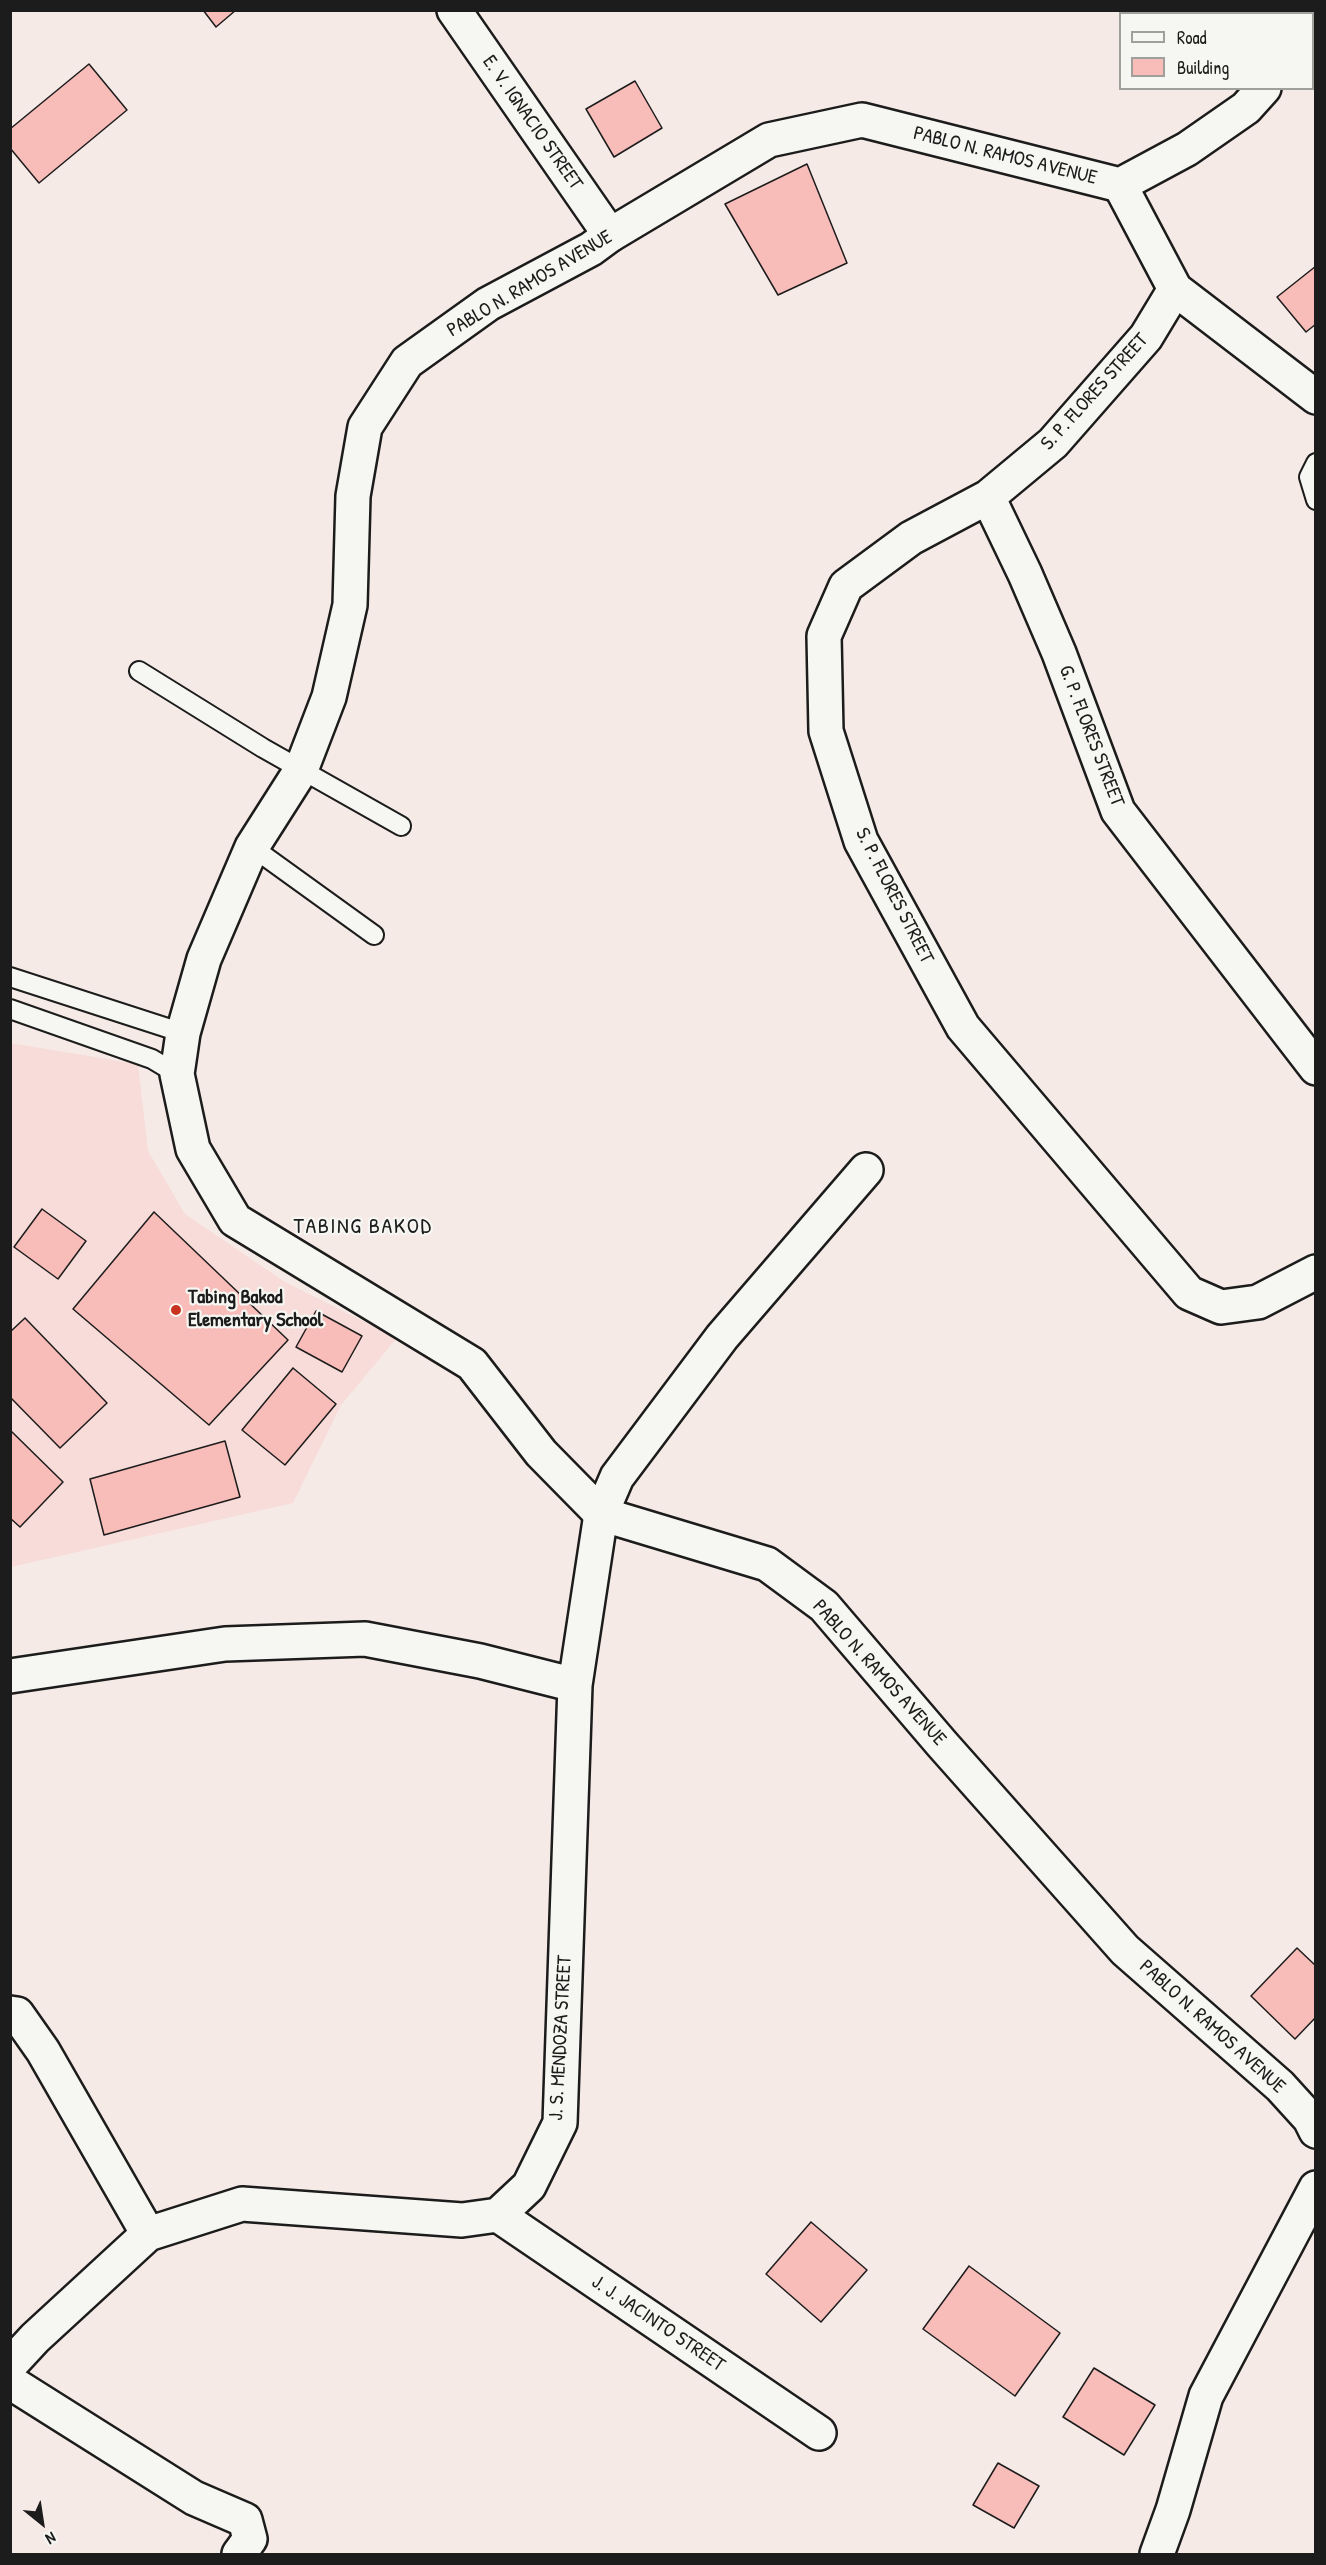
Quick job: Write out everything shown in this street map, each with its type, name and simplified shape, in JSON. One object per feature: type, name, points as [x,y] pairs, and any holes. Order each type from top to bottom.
[{"type":"street","name":"E. V. IGNACIO STREET","points":[[454,10],[610,235]]},
{"type":"street","name":"PABLO N. RAMOS AVENUE","points":[[1262,90],[1246,108],[1187,149],[1120,185],[862,120],[769,140],[610,235],[591,249],[488,304],[407,362],[365,427],[353,496],[350,605],[329,697],[302,770],[252,847],[204,959],[183,1033],[177,1074],[193,1149],[235,1220],[472,1364],[541,1453],[601,1514],[767,1564],[824,1606],[942,1744],[1125,1950],[1280,2086],[1311,2119],[1316,2132]]},
{"type":"street","points":[[1120,185],[1175,290],[1316,397]]},
{"type":"street","name":"S. P. FLORES STREET","points":[[1175,290],[1146,337],[1053,443],[988,497],[911,538],[846,585],[824,636],[826,730],[861,841],[963,1028],[1189,1293],[1221,1307],[1258,1302],[1316,1272]]},
{"type":"street","name":"G. P. FLORES STREET","points":[[988,497],[1059,653],[1118,811],[1316,1068]]},
{"type":"street","name":"J. S. MENDOZA STREET","points":[[498,2215],[528,2186],[560,2123],[575,1685],[601,1514],[617,1477],[722,1337],[866,1170]]},
{"type":"street","points":[[10,1676],[225,1644],[365,1639],[480,1661],[575,1685]]},
{"type":"street","points":[[10,2013],[17,2014],[43,2051],[148,2234]]},
{"type":"street","points":[[1156,2554],[1173,2510],[1206,2396],[1316,2188]]},
{"type":"street","points":[[10,2365],[35,2338],[148,2234],[242,2204],[462,2220],[498,2215]]},
{"type":"street","name":"J. J. JACINTO STREET","points":[[498,2215],[819,2433]]},
{"type":"street","points":[[10,2382],[194,2498],[245,2520],[250,2539],[239,2554]]},
{"type":"lane","points":[[1316,463],[1309,477],[1316,500]]},
{"type":"lane","points":[[139,671],[302,770],[401,826]]},
{"type":"lane","points":[[252,847],[374,935]]},
{"type":"lane","points":[[10,977],[183,1033]]},
{"type":"lane","points":[[10,1009],[152,1059],[177,1074]]},
{"type":"shaded area","name":"Tabing Bakod Elementary School","points":[[10,1043],[138,1064],[148,1151],[185,1214],[285,1282],[397,1338],[341,1405],[293,1503],[11,1567]]},
{"type":"building","points":[[203,10],[236,10],[216,27]]},
{"type":"building","points":[[89,64],[127,110],[39,183],[10,148],[10,129]]},
{"type":"building","points":[[635,81],[662,128],[614,157],[586,109]]},
{"type":"building","points":[[807,164],[847,263],[778,295],[725,204]]},
{"type":"building","points":[[1316,266],[1316,324],[1306,332],[1277,297]]},
{"type":"building","points":[[42,1209],[86,1241],[58,1279],[14,1247]]},
{"type":"building","points":[[154,1212],[288,1340],[209,1425],[73,1309]]},
{"type":"building","points":[[316,1311],[362,1336],[342,1372],[296,1347]]},
{"type":"building","points":[[25,1318],[107,1403],[60,1448],[10,1397],[10,1332]]},
{"type":"building","points":[[293,1368],[336,1404],[285,1465],[242,1430]]},
{"type":"building","points":[[10,1430],[63,1482],[20,1527],[10,1518]]},
{"type":"building","points":[[225,1441],[240,1497],[104,1535],[90,1479]]},
{"type":"building","points":[[1297,1948],[1316,1966],[1316,2017],[1295,2039],[1251,1996]]},
{"type":"building","points":[[811,2222],[867,2270],[821,2322],[766,2274]]},
{"type":"building","points":[[969,2266],[1060,2333],[1015,2396],[923,2329]]},
{"type":"building","points":[[1094,2368],[1155,2405],[1124,2455],[1063,2417]]},
{"type":"building","points":[[998,2463],[1039,2486],[1014,2528],[973,2505]]},
{"type":"place","name":"Tabing Bakod Elementary School","points":[[176,1310]]},
{"type":"district","name":"TABING BAKOD","points":[[363,1227]]}]
